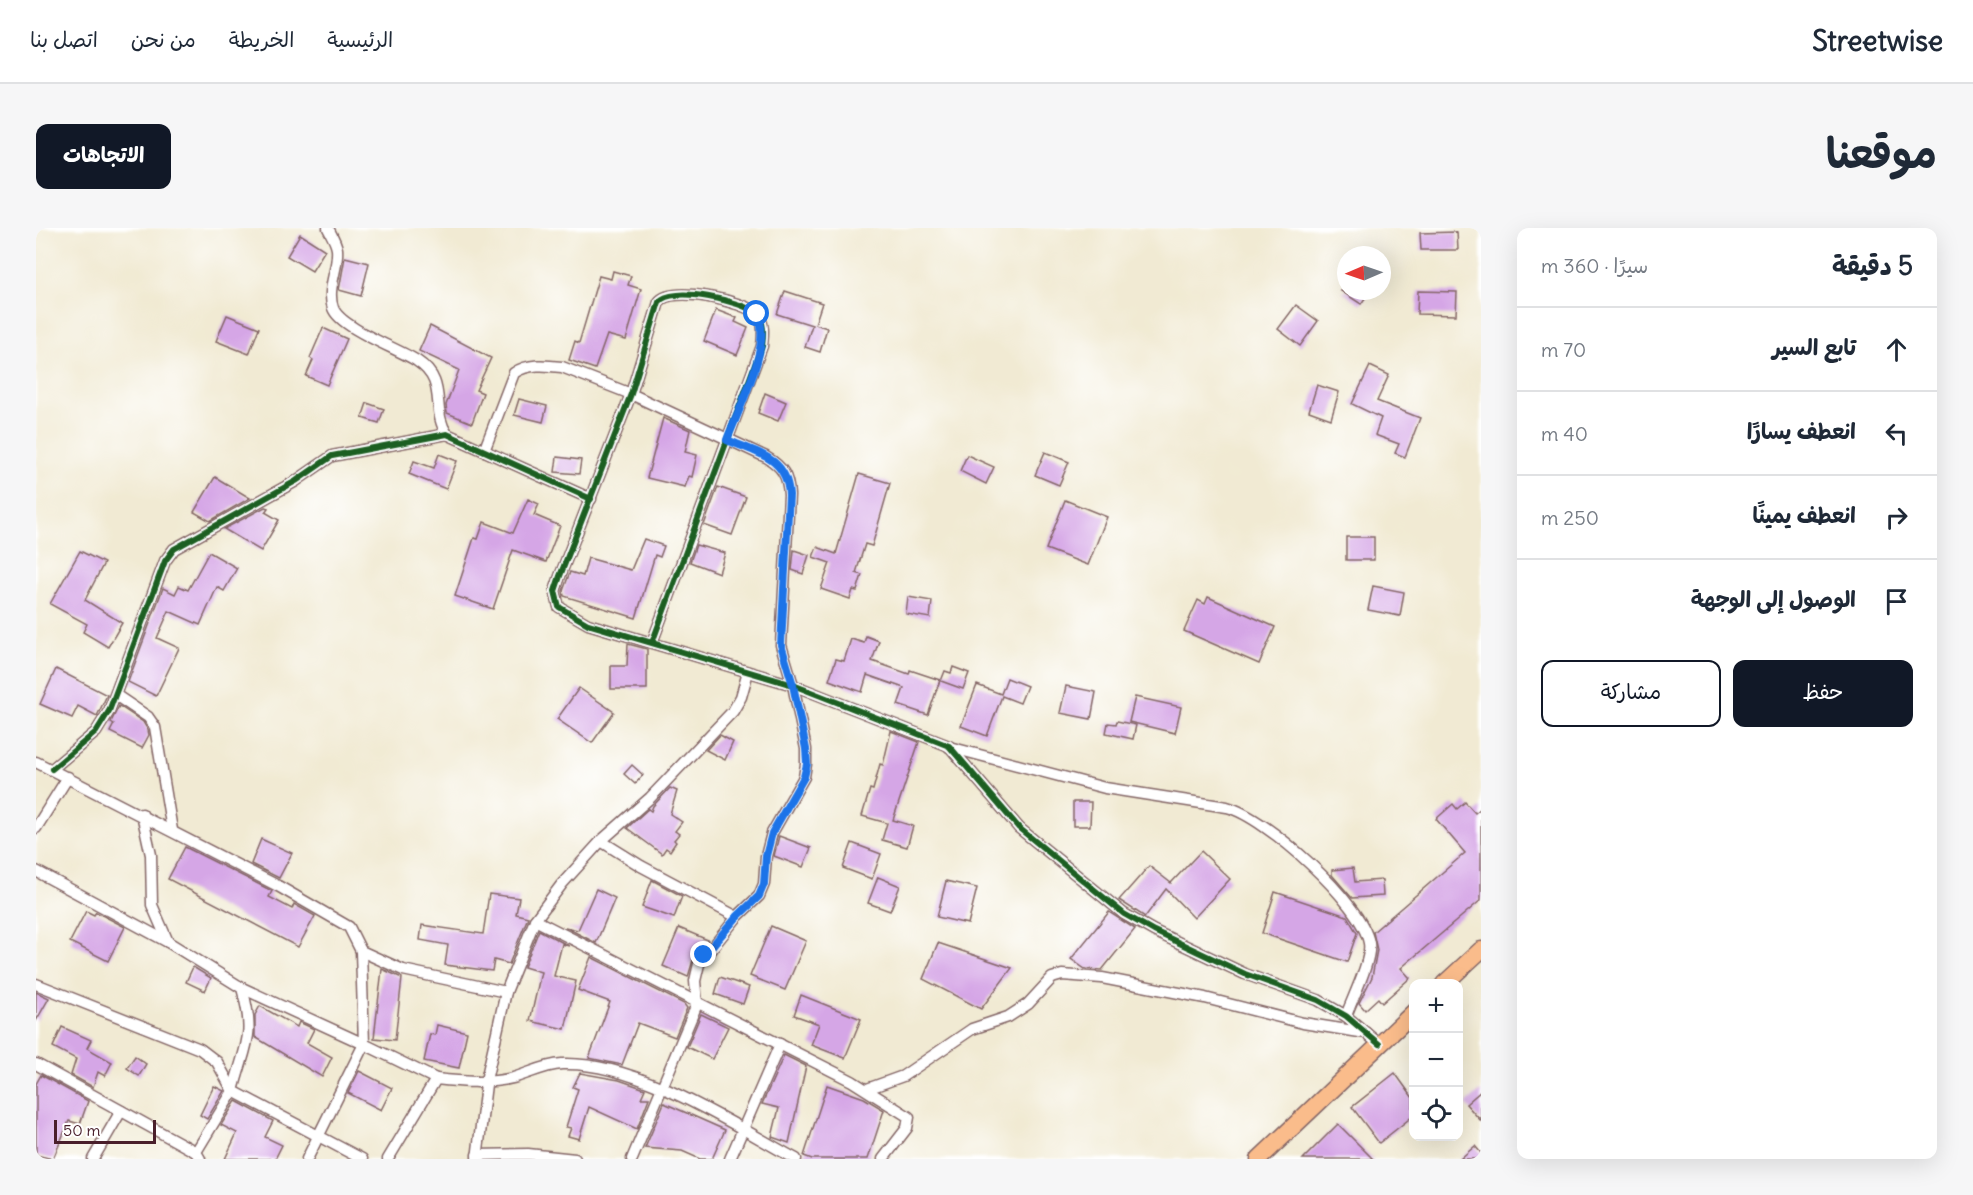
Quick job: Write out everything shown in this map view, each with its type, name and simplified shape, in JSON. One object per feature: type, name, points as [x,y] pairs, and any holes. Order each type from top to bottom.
[{"type":"main road","points":[[1449,979],[1481,950]]},
{"type":"main road","points":[[1259,1159],[1409,1016]]},
{"type":"street","points":[[328,228],[337,249],[331,292],[333,309],[343,320],[419,362],[433,375],[437,385],[441,418],[447,434]]},
{"type":"street","points":[[652,643],[763,336],[761,320],[757,314],[744,306],[690,295],[670,294],[662,298],[631,394],[555,591],[557,603],[566,612],[588,624],[793,685],[949,747],[1105,788],[1227,807],[1257,820],[1298,853],[1326,880],[1353,910],[1367,933],[1369,954],[1346,1016]]},
{"type":"street","points":[[484,451],[510,380],[519,369],[538,365],[562,367],[631,394],[779,465],[787,478],[789,495],[781,636],[783,654],[793,685],[807,764],[804,777],[772,833],[762,890],[699,964],[695,981],[698,1004],[632,1159]]},
{"type":"street","points":[[52,769],[96,732],[117,696],[165,561],[174,549],[296,481],[332,456],[447,434],[591,499]]},
{"type":"street","points":[[575,1159],[528,1154],[477,1157],[487,1082],[506,992],[536,920],[562,884],[601,841],[650,798],[733,711],[741,697],[748,672]]},
{"type":"street","points":[[117,696],[148,717],[155,727],[172,830]]},
{"type":"street","points":[[949,747],[1019,828],[1124,914],[1245,975],[1318,1000],[1346,1016],[1379,1044]]},
{"type":"street","points":[[36,762],[142,814],[349,927],[361,951],[364,1044],[319,1139],[307,1159]]},
{"type":"street","points":[[36,828],[68,777]]},
{"type":"street","points":[[142,814],[151,855],[152,905],[168,942]]},
{"type":"street","points":[[601,841],[641,866],[737,917]]},
{"type":"street","points":[[36,871],[168,942],[242,988],[436,1079],[487,1082],[512,1078],[558,1064],[582,1064],[622,1071],[663,1089],[796,1159]]},
{"type":"street","points":[[536,920],[867,1089],[901,1110],[909,1120],[906,1128],[883,1159]]},
{"type":"street","points":[[361,951],[403,970],[506,992]]},
{"type":"street","points":[[867,1089],[903,1076],[972,1029],[1008,1017],[1028,1004],[1052,978],[1062,975],[1102,978],[1205,998],[1303,1023],[1366,1033]]},
{"type":"street","points":[[36,984],[200,1049],[217,1062],[233,1091],[319,1139],[362,1159]]},
{"type":"street","points":[[36,1064],[198,1156],[233,1091],[250,1031],[249,1014],[242,988]]},
{"type":"street","points":[[730,1159],[780,1044]]},
{"type":"street","points":[[388,1159],[436,1079]]},
{"type":"street","points":[[93,1159],[120,1111]]},
{"type":"building","points":[[1457,232],[1458,250],[1421,250],[1420,233]]},
{"type":"building","points":[[300,234],[325,250],[312,271],[287,256]]},
{"type":"building","points":[[345,257],[369,263],[361,296],[339,290]]},
{"type":"building","points":[[613,271],[631,276],[628,285],[641,289],[626,340],[607,335],[595,369],[569,360],[575,341],[579,343],[599,276],[611,279]]},
{"type":"building","points":[[785,291],[822,303],[815,324],[827,328],[820,352],[805,347],[812,325],[777,314]]},
{"type":"building","points":[[1418,291],[1457,292],[1456,315],[1417,314]]},
{"type":"building","points":[[1296,305],[1318,321],[1300,346],[1278,329]]},
{"type":"building","points":[[716,310],[737,318],[735,322],[748,328],[737,355],[704,341]]},
{"type":"building","points":[[227,315],[259,328],[249,354],[216,341]]},
{"type":"building","points":[[430,326],[491,358],[476,390],[483,393],[472,423],[447,413],[446,405],[459,370],[419,351]]},
{"type":"building","points":[[323,328],[347,339],[327,385],[306,376],[313,360],[310,358]]},
{"type":"building","points":[[1370,366],[1389,375],[1377,401],[1420,418],[1405,457],[1395,453],[1399,444],[1375,435],[1381,418],[1352,404]]},
{"type":"building","points":[[1317,385],[1339,392],[1331,419],[1309,411]]},
{"type":"building","points":[[765,393],[786,402],[778,421],[758,413]]},
{"type":"building","points":[[519,399],[547,406],[543,422],[514,415]]},
{"type":"building","points":[[367,403],[384,409],[379,423],[362,418]]},
{"type":"building","points":[[663,418],[690,430],[685,452],[697,455],[692,477],[689,476],[685,487],[647,478]]},
{"type":"building","points":[[1045,452],[1069,462],[1059,485],[1035,475]]},
{"type":"building","points":[[439,454],[457,461],[446,489],[409,474],[414,461],[434,468]]},
{"type":"building","points":[[967,455],[994,467],[986,484],[960,471]]},
{"type":"building","points":[[557,457],[581,460],[579,474],[555,472]]},
{"type":"building","points":[[859,474],[890,483],[872,546],[865,544],[856,573],[862,575],[857,591],[853,590],[850,599],[821,589],[830,563],[813,557],[817,547],[836,554]]},
{"type":"building","points":[[215,477],[250,498],[210,521],[194,512]]},
{"type":"building","points":[[718,487],[746,497],[732,535],[704,525]]},
{"type":"building","points":[[528,499],[539,504],[534,515],[560,526],[546,562],[513,550],[493,609],[455,596],[474,538],[478,539],[484,522],[513,533]]},
{"type":"building","points":[[1065,500],[1107,517],[1088,565],[1046,549]]},
{"type":"building","points":[[265,507],[268,508],[265,512],[279,520],[261,551],[224,529]]},
{"type":"building","points":[[1346,537],[1374,537],[1374,560],[1346,560]]},
{"type":"building","points":[[644,539],[664,546],[660,557],[655,555],[636,618],[564,596],[563,591],[570,572],[583,576],[588,558],[631,570]]},
{"type":"building","points":[[696,545],[725,553],[719,573],[690,562]]},
{"type":"building","points":[[794,550],[809,555],[803,574],[792,570]]},
{"type":"building","points":[[80,551],[104,563],[85,600],[122,623],[108,647],[83,632],[87,624],[50,604]]},
{"type":"building","points":[[209,552],[237,568],[224,591],[217,587],[200,625],[169,611],[157,638],[179,648],[156,696],[128,682],[163,588],[175,594],[179,586],[188,590]]},
{"type":"building","points":[[1373,586],[1404,592],[1400,616],[1368,610]]},
{"type":"building","points":[[908,597],[932,601],[930,618],[906,614]]},
{"type":"building","points":[[1208,597],[1275,627],[1259,664],[1184,631],[1198,600],[1205,604]]},
{"type":"building","points":[[866,636],[879,641],[872,661],[909,674],[910,670],[940,680],[928,715],[898,705],[904,688],[867,675],[862,692],[829,680],[836,659],[844,661],[851,639],[864,643]]},
{"type":"building","points":[[628,644],[647,649],[647,689],[611,689],[611,666],[627,666]]},
{"type":"building","points":[[953,667],[969,673],[963,689],[941,681],[945,671],[951,673]]},
{"type":"building","points":[[56,669],[107,695],[97,716],[78,706],[72,718],[40,704]]},
{"type":"building","points":[[1007,678],[1027,686],[1020,703],[1002,696],[987,736],[961,726],[977,685],[1001,694]]},
{"type":"building","points":[[1066,686],[1096,692],[1091,719],[1060,713]]},
{"type":"building","points":[[579,688],[614,712],[592,743],[557,719]]},
{"type":"building","points":[[1135,697],[1181,707],[1175,733],[1129,722]]},
{"type":"building","points":[[119,706],[143,722],[148,730],[149,735],[142,748],[110,732],[114,724],[111,722]]},
{"type":"building","points":[[1117,721],[1136,725],[1133,739],[1106,733],[1108,723],[1116,724]]},
{"type":"building","points":[[891,731],[919,742],[893,820],[913,826],[907,847],[882,840],[887,823],[862,816],[870,789],[873,790],[880,764],[883,765]]},
{"type":"building","points":[[720,735],[733,742],[725,760],[706,750]]},
{"type":"building","points":[[632,765],[643,775],[635,784],[624,774]]},
{"type":"building","points":[[670,788],[677,791],[670,814],[682,822],[675,831],[679,834],[674,840],[676,842],[670,851],[666,848],[662,854],[627,828],[648,809],[651,811]]},
{"type":"building","points":[[1073,802],[1091,802],[1090,826],[1073,826]]},
{"type":"building","points":[[1465,802],[1475,813],[1481,808],[1481,900],[1401,968],[1410,978],[1382,1003],[1378,998],[1365,1010],[1359,1003],[1372,977],[1377,950],[1373,932],[1465,853],[1436,819],[1453,804],[1457,809]]},
{"type":"building","points":[[779,836],[811,848],[803,867],[774,856]]},
{"type":"building","points":[[261,839],[292,853],[279,878],[251,864]]},
{"type":"building","points":[[852,843],[881,854],[872,879],[843,868]]},
{"type":"building","points":[[185,847],[272,891],[269,897],[292,909],[294,904],[315,916],[298,947],[168,879]]},
{"type":"building","points":[[1201,851],[1230,879],[1194,918],[1166,889],[1145,917],[1119,900],[1149,866],[1171,883]]},
{"type":"building","points":[[1353,868],[1355,882],[1382,880],[1383,896],[1352,898],[1332,875],[1332,870]]},
{"type":"building","points":[[878,877],[900,886],[890,911],[868,903]]},
{"type":"building","points":[[652,880],[682,896],[674,918],[642,907]]},
{"type":"building","points":[[946,881],[977,888],[968,924],[937,917]]},
{"type":"building","points":[[596,889],[615,898],[596,943],[565,927],[578,930]]},
{"type":"building","points":[[1275,892],[1347,916],[1357,933],[1347,962],[1262,933]]},
{"type":"building","points":[[489,894],[519,898],[516,914],[528,917],[509,964],[494,960],[492,971],[445,965],[448,945],[420,940],[422,925],[483,934]]},
{"type":"building","points":[[86,911],[94,915],[96,912],[125,927],[108,961],[70,942]]},
{"type":"building","points":[[1109,912],[1135,929],[1102,970],[1085,969],[1071,959]]},
{"type":"building","points":[[771,926],[806,941],[785,990],[750,976]]},
{"type":"building","points":[[679,928],[708,940],[693,960],[688,977],[663,966]]},
{"type":"building","points":[[539,930],[569,946],[562,944],[554,976],[576,981],[565,1029],[530,1021],[541,972],[524,967]]},
{"type":"building","points":[[938,943],[1012,968],[981,1009],[923,979]]},
{"type":"building","points":[[591,957],[684,1004],[687,1008],[675,1037],[638,1023],[622,1065],[589,1058],[610,1002],[578,990]]},
{"type":"building","points":[[193,967],[211,978],[205,991],[186,982]]},
{"type":"building","points":[[382,969],[402,978],[395,1040],[374,1038]]},
{"type":"building","points":[[720,977],[749,987],[743,1004],[715,994]]},
{"type":"building","points":[[36,992],[49,998],[36,1021]]},
{"type":"building","points":[[801,995],[861,1019],[845,1058],[811,1045],[819,1024],[794,1015]]},
{"type":"building","points":[[260,1006],[297,1027],[299,1022],[314,1029],[307,1043],[332,1057],[322,1077],[255,1037],[255,1015]]},
{"type":"building","points":[[701,1014],[728,1027],[712,1059],[687,1047]]},
{"type":"building","points":[[437,1025],[467,1032],[459,1068],[424,1061],[430,1034],[435,1035]]},
{"type":"building","points":[[62,1027],[91,1040],[87,1048],[112,1062],[105,1076],[98,1072],[93,1087],[71,1075],[76,1059],[53,1047]]},
{"type":"building","points":[[784,1055],[806,1066],[789,1143],[772,1137],[779,1108],[762,1104]]},
{"type":"building","points":[[135,1056],[146,1064],[139,1076],[127,1068]]},
{"type":"building","points":[[359,1071],[392,1088],[381,1110],[348,1093]]},
{"type":"building","points":[[580,1073],[619,1080],[645,1089],[641,1098],[649,1098],[637,1129],[589,1107],[579,1139],[568,1136],[571,1128],[566,1127],[578,1089],[573,1087]]},
{"type":"building","points":[[1395,1073],[1409,1092],[1409,1119],[1379,1143],[1352,1107]]},
{"type":"building","points":[[41,1075],[88,1101],[80,1124],[69,1121],[53,1159],[36,1155],[36,1084]]},
{"type":"building","points":[[827,1085],[864,1098],[884,1110],[868,1159],[812,1159],[804,1156]]},
{"type":"building","points":[[214,1086],[224,1091],[207,1119],[200,1115]]},
{"type":"building","points":[[1481,1091],[1481,1121],[1466,1104]]},
{"type":"building","points":[[236,1101],[273,1121],[265,1137],[282,1145],[275,1159],[225,1159],[237,1133],[221,1125]]},
{"type":"building","points":[[664,1103],[725,1130],[712,1159],[700,1159],[682,1151],[645,1148]]},
{"type":"building","points":[[1338,1124],[1373,1159],[1303,1159]]},
{"type":"building","points":[[1475,1146],[1481,1153],[1481,1159],[1460,1159]]},
{"type":"cycle path","points":[[652,643],[762,346],[762,325],[757,314],[738,304],[708,297],[678,295],[666,297],[659,302],[631,394],[555,591],[559,607],[588,624],[793,685],[949,746],[1019,828],[1124,914],[1154,931],[1245,974],[1318,1000],[1346,1016],[1379,1044]]},
{"type":"cycle path","points":[[52,769],[96,732],[109,711],[165,561],[174,549],[296,481],[332,456],[447,434],[591,499]]},
{"type":"route","points":[[704,955],[759,896],[766,876],[766,856],[772,833],[804,777],[807,764],[793,685],[781,645],[789,484],[779,465],[727,440],[762,346],[763,328],[757,314]]}]
